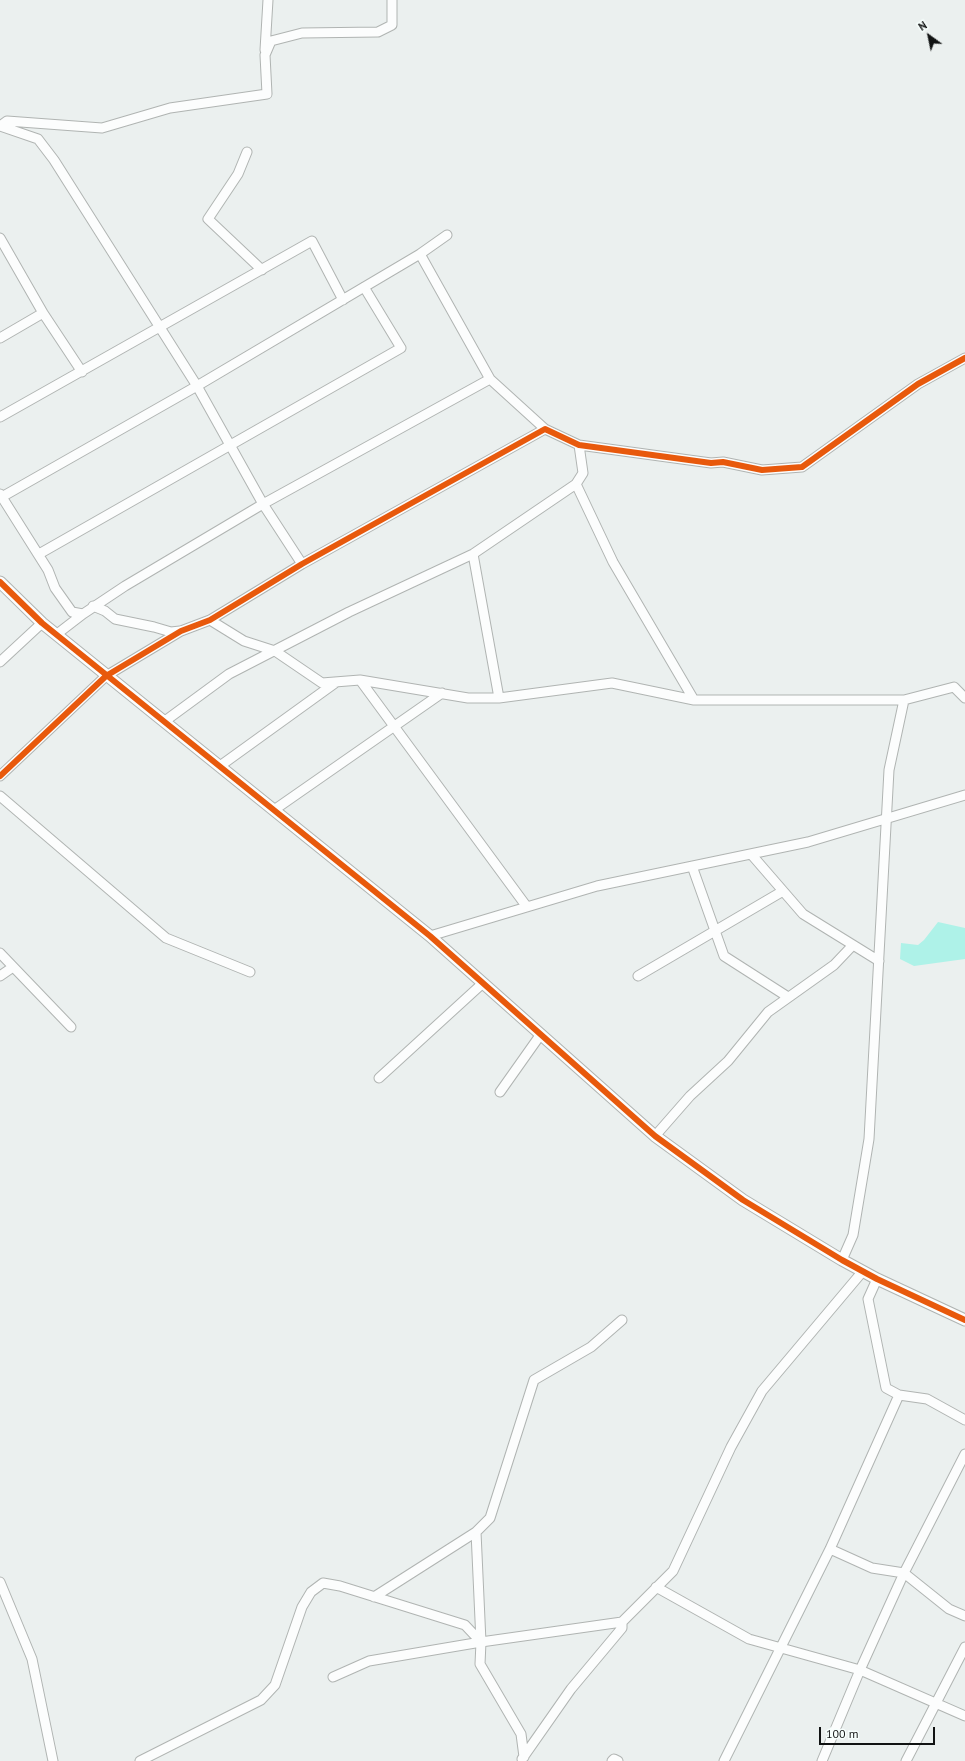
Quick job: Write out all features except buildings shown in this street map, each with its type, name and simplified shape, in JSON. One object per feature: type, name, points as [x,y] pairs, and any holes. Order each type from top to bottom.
[{"type":"street","points":[[0,126],[7,121],[102,128],[170,108],[267,94],[265,55],[268,0]]},
{"type":"street","points":[[265,55],[271,41],[302,33],[378,32],[392,25],[392,0]]},
{"type":"street","points":[[0,126],[38,139],[54,160],[197,386],[229,446],[263,504],[302,564]]},
{"type":"street","points":[[247,152],[238,174],[208,219],[262,270]]},
{"type":"street","points":[[83,614],[72,612],[55,588],[48,570],[39,554],[1,496],[197,386],[420,254],[447,235]]},
{"type":"street","points":[[0,238],[3,250],[82,372]]},
{"type":"street","points":[[0,417],[312,241],[343,300]]},
{"type":"street","points":[[420,254],[490,379],[545,429],[579,445],[711,463],[723,462],[762,470],[802,467],[918,384],[965,358]]},
{"type":"street","points":[[39,554],[401,348],[364,287]]},
{"type":"street","points":[[0,338],[43,313]]},
{"type":"street","points":[[57,634],[93,606],[263,504],[490,379]]},
{"type":"street","points":[[0,776],[106,676],[181,631],[210,620],[302,564],[545,429]]},
{"type":"street","points":[[165,721],[229,674],[349,612],[473,554],[576,484],[583,473],[579,445]]},
{"type":"street","points":[[576,484],[613,562],[694,700]]},
{"type":"street","points":[[473,554],[499,698]]},
{"type":"street","points":[[0,582],[42,623],[106,676],[165,721],[430,936],[655,1136],[743,1200],[842,1260],[877,1280],[965,1320]]},
{"type":"street","points":[[93,606],[105,611],[115,619],[171,632],[181,631]]},
{"type":"street","points":[[210,620],[244,641],[275,651],[322,683],[360,680],[468,698],[499,698],[612,683],[694,700],[904,700],[954,687],[965,698]]},
{"type":"street","points":[[0,662],[42,623]]},
{"type":"street","points":[[360,680],[527,907]]},
{"type":"street","points":[[220,766],[336,682]]},
{"type":"street","points":[[274,810],[442,693]]},
{"type":"street","points":[[842,1260],[853,1235],[869,1139],[889,770],[904,700]]},
{"type":"street","points":[[430,936],[597,886],[808,842],[965,794]]},
{"type":"street","points":[[0,796],[166,938],[250,972]]},
{"type":"street","points":[[751,854],[803,914],[879,961]]},
{"type":"street","points":[[692,866],[724,956],[788,997]]},
{"type":"street","points":[[638,976],[783,891]]},
{"type":"street","points":[[655,1136],[690,1096],[728,1061],[768,1012],[834,965],[853,945]]},
{"type":"street","points":[[0,953],[71,1027]]},
{"type":"street","points":[[0,976],[14,967]]},
{"type":"street","points":[[379,1078],[483,983]]},
{"type":"street","points":[[500,1092],[541,1034]]},
{"type":"street","points":[[333,1677],[369,1661],[481,1642],[622,1622],[673,1571],[731,1447],[762,1391],[863,1272]]},
{"type":"street","points":[[877,1280],[868,1299],[886,1388],[899,1395],[927,1399],[965,1420]]},
{"type":"street","points":[[374,1597],[476,1532],[490,1518],[534,1380],[591,1347],[622,1320]]},
{"type":"street","points":[[724,1761],[779,1648],[830,1549],[899,1395]]},
{"type":"street","points":[[822,1761],[860,1670],[904,1573],[965,1454]]},
{"type":"street","points":[[476,1532],[481,1642],[480,1664],[521,1734],[522,1759]]},
{"type":"street","points":[[830,1549],[872,1568],[904,1573],[949,1609],[965,1616]]},
{"type":"street","points":[[0,1582],[32,1659],[53,1761]]},
{"type":"street","points":[[140,1761],[261,1700],[275,1685],[302,1607],[311,1592],[323,1583],[340,1586],[465,1625],[481,1642]]},
{"type":"street","points":[[656,1587],[749,1639],[860,1670],[965,1716]]},
{"type":"street","points":[[522,1759],[571,1689],[622,1628],[622,1622]]},
{"type":"street","points":[[906,1761],[965,1647]]},
{"type":"street","points":[[612,1761],[614,1759],[618,1761]]},
{"type":"shaded area","points":[[938,922],[965,928],[965,959],[914,966],[900,959],[901,943],[918,945],[924,940]]},
{"type":"cycle path","points":[[0,776],[106,676],[181,631],[210,620],[302,564],[545,429],[579,445],[711,463],[723,462],[762,470],[802,467],[918,384],[965,358]]},
{"type":"cycle path","points":[[0,582],[42,623],[430,936],[655,1136],[743,1200],[842,1260],[877,1279],[965,1320]]}]
